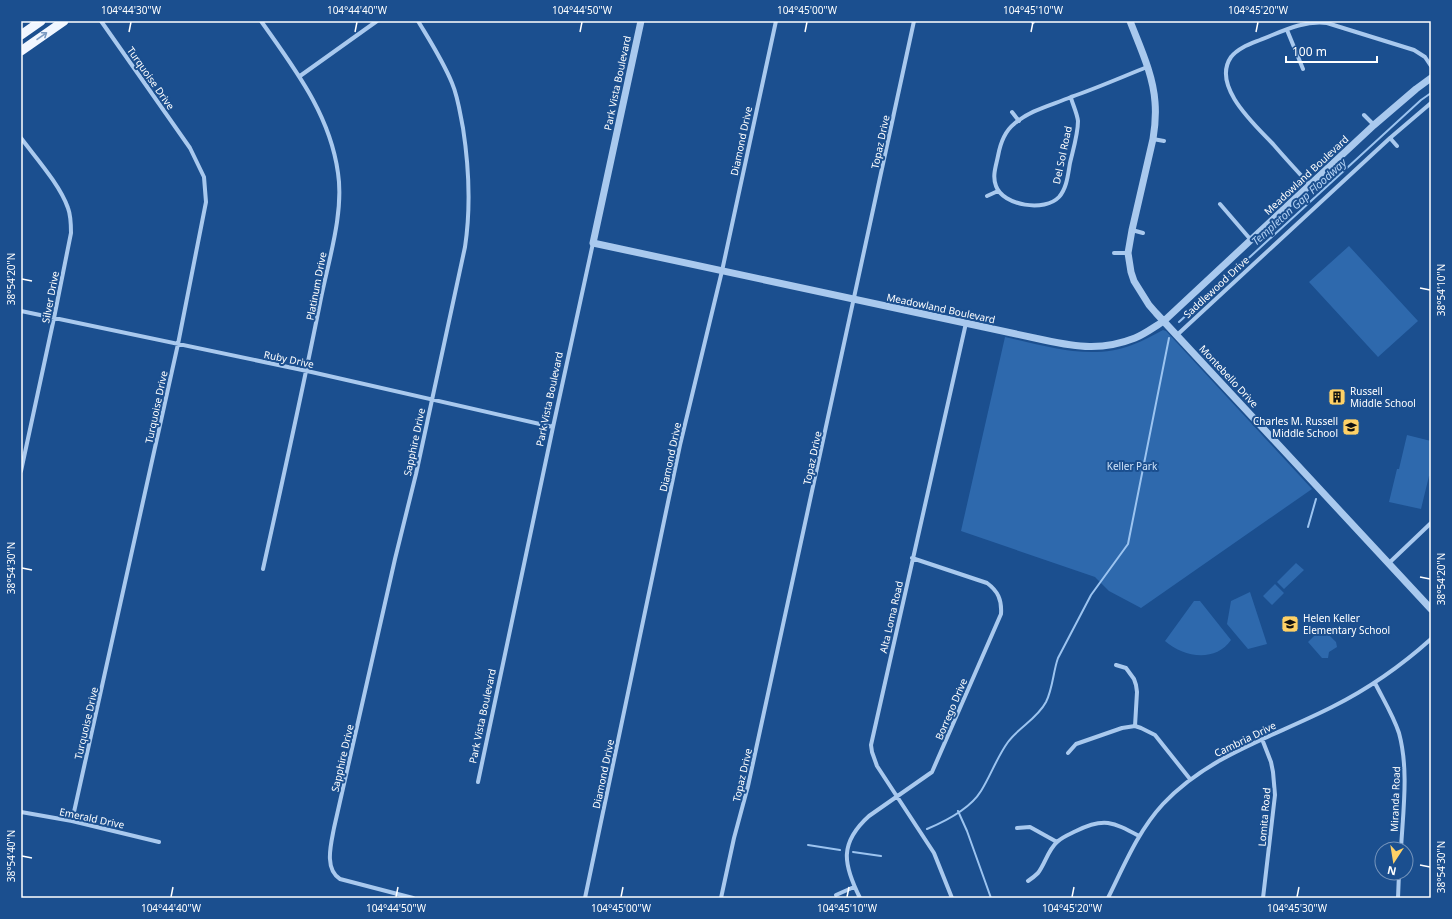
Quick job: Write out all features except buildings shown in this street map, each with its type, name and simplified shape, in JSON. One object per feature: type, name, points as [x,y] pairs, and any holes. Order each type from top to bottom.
[{"type":"main road","points":[[21,35],[41,21]]},
{"type":"main road","points":[[21,51],[64,21]]},
{"type":"street","name":"Turquoise Drive","points":[[72,821],[178,344],[206,202],[204,177],[190,148],[101,21]]},
{"type":"street","name":"Platinum Drive","points":[[261,21],[300,76],[319,110],[329,134],[338,172],[340,190],[335,228],[307,371],[263,569]]},
{"type":"street","points":[[300,76],[377,21]]},
{"type":"street","name":"Sapphire Drive","points":[[413,898],[347,882],[335,876],[332,871],[330,861],[334,828],[432,399],[465,247],[469,216],[469,188],[466,149],[457,98],[442,62],[418,21]]},
{"type":"street","name":"Park Vista Boulevard","points":[[478,782],[641,21]]},
{"type":"street","name":"Diamond Drive","points":[[585,898],[680,445],[722,271],[776,21]]},
{"type":"street","name":"Topaz Drive","points":[[721,898],[734,838],[748,786],[914,21]]},
{"type":"street","name":"Montebello Drive","points":[[1130,21],[1153,85],[1156,102],[1153,139],[1128,253],[1134,281],[1149,305],[1431,609]]},
{"type":"street","points":[[1310,185],[1243,111],[1230,92],[1226,76],[1228,62],[1236,52],[1287,30],[1305,24],[1320,22],[1414,50],[1425,57],[1431,66]]},
{"type":"street","points":[[1287,30],[1303,69]]},
{"type":"street","points":[[987,196],[998,191],[994,178],[999,148],[1008,130],[1019,120],[1034,111],[1071,98],[1147,67]]},
{"type":"street","name":"Meadowland Boulevard","points":[[593,243],[1069,346],[1095,348],[1135,338],[1164,321],[1374,126],[1411,93],[1431,78]]},
{"type":"street","name":"Del Sol Road","points":[[998,191],[1007,199],[1042,206],[1055,201],[1060,196],[1066,182],[1077,129],[1077,116],[1071,98]]},
{"type":"street","name":"Saddlewood Drive","points":[[1177,335],[1390,138],[1431,103]]},
{"type":"street","points":[[1012,112],[1019,120]]},
{"type":"street","points":[[1364,115],[1374,126]]},
{"type":"street","name":"Silver Drive","points":[[21,138],[60,191],[69,210],[71,234],[21,471]]},
{"type":"street","points":[[1390,138],[1397,146]]},
{"type":"street","points":[[1153,139],[1164,141]]},
{"type":"street","points":[[1220,204],[1251,240]]},
{"type":"street","points":[[1132,230],[1143,233]]},
{"type":"street","points":[[1114,252],[1128,253]]},
{"type":"street","name":"Ruby Drive","points":[[21,311],[307,371],[553,427]]},
{"type":"street","name":"Alta Loma Road","points":[[952,898],[934,853],[877,766],[871,745],[966,323]]},
{"type":"street","points":[[1389,563],[1431,523]]},
{"type":"street","name":"Borrego Drive","points":[[860,898],[854,887],[846,861],[848,844],[851,837],[865,819],[929,774],[935,767],[999,619],[1002,607],[997,593],[987,583],[912,558]]},
{"type":"street","name":"Cambria Drive","points":[[1108,898],[1139,836],[1162,805],[1190,779],[1223,757],[1331,708],[1375,683],[1411,656],[1431,638]]},
{"type":"street","points":[[1116,665],[1126,668],[1136,685],[1137,698],[1135,726]]},
{"type":"street","name":"Miranda Road","points":[[1375,683],[1395,724],[1402,748],[1405,776],[1401,841]]},
{"type":"street","points":[[1068,753],[1076,744],[1122,728],[1135,726],[1155,735],[1190,779]]},
{"type":"street","name":"Lomita Road","points":[[1262,739],[1274,772],[1275,795],[1263,898]]},
{"type":"street","name":"Emerald Drive","points":[[21,812],[72,821],[159,842]]},
{"type":"street","points":[[1028,881],[1038,873],[1047,856],[1057,842],[1084,827],[1101,822],[1113,823],[1139,836]]},
{"type":"street","points":[[1017,828],[1030,827],[1057,842]]},
{"type":"street","points":[[1398,898],[1399,881]]},
{"type":"street","points":[[836,895],[854,887]]},
{"type":"green space","points":[[1349,246],[1418,321],[1378,357],[1309,282]]},
{"type":"green space","name":"Keller Park","points":[[1163,330],[1166,331],[1312,489],[1141,608],[1109,591],[1095,577],[961,531],[1005,337],[1053,348],[1085,352],[1101,352],[1116,350],[1132,345]]},
{"type":"green space","points":[[1407,435],[1431,441],[1431,476],[1429,476],[1421,509],[1389,502]]},
{"type":"green space","points":[[1296,563],[1304,570],[1284,589],[1277,582]]},
{"type":"green space","points":[[1275,584],[1284,593],[1272,605],[1263,596]]},
{"type":"green space","points":[[1250,592],[1267,644],[1248,649],[1227,624],[1231,601]]},
{"type":"green space","points":[[1194,601],[1200,601],[1231,640],[1224,647],[1208,655],[1190,654],[1181,651],[1165,641]]},
{"type":"green space","points":[[1322,628],[1336,642],[1337,647],[1329,652],[1328,658],[1322,658],[1308,642]]},
{"type":"waterway","name":"Templeton Gap Floodway","points":[[1179,322],[1421,100],[1431,93]]},
{"type":"waterway","name":"Templeton Gap Floodway","points":[[927,829],[957,814],[971,803],[985,785],[1008,742],[1042,708],[1050,691],[1058,658],[1091,595],[1128,544],[1169,338]]},
{"type":"waterway","points":[[1308,527],[1316,499]]},
{"type":"waterway","points":[[958,811],[967,831],[991,898]]},
{"type":"waterway","name":"Templeton Gap Floodway","points":[[808,845],[840,850]]},
{"type":"waterway","name":"Templeton Gap Floodway","points":[[853,852],[881,856]]},
{"type":"place","name":"Russell Middle School","points":[[1337,397]]},
{"type":"place","name":"Charles M. Russell Middle School","points":[[1351,427]]},
{"type":"place","name":"Helen Keller Elementary School","points":[[1290,624]]}]
